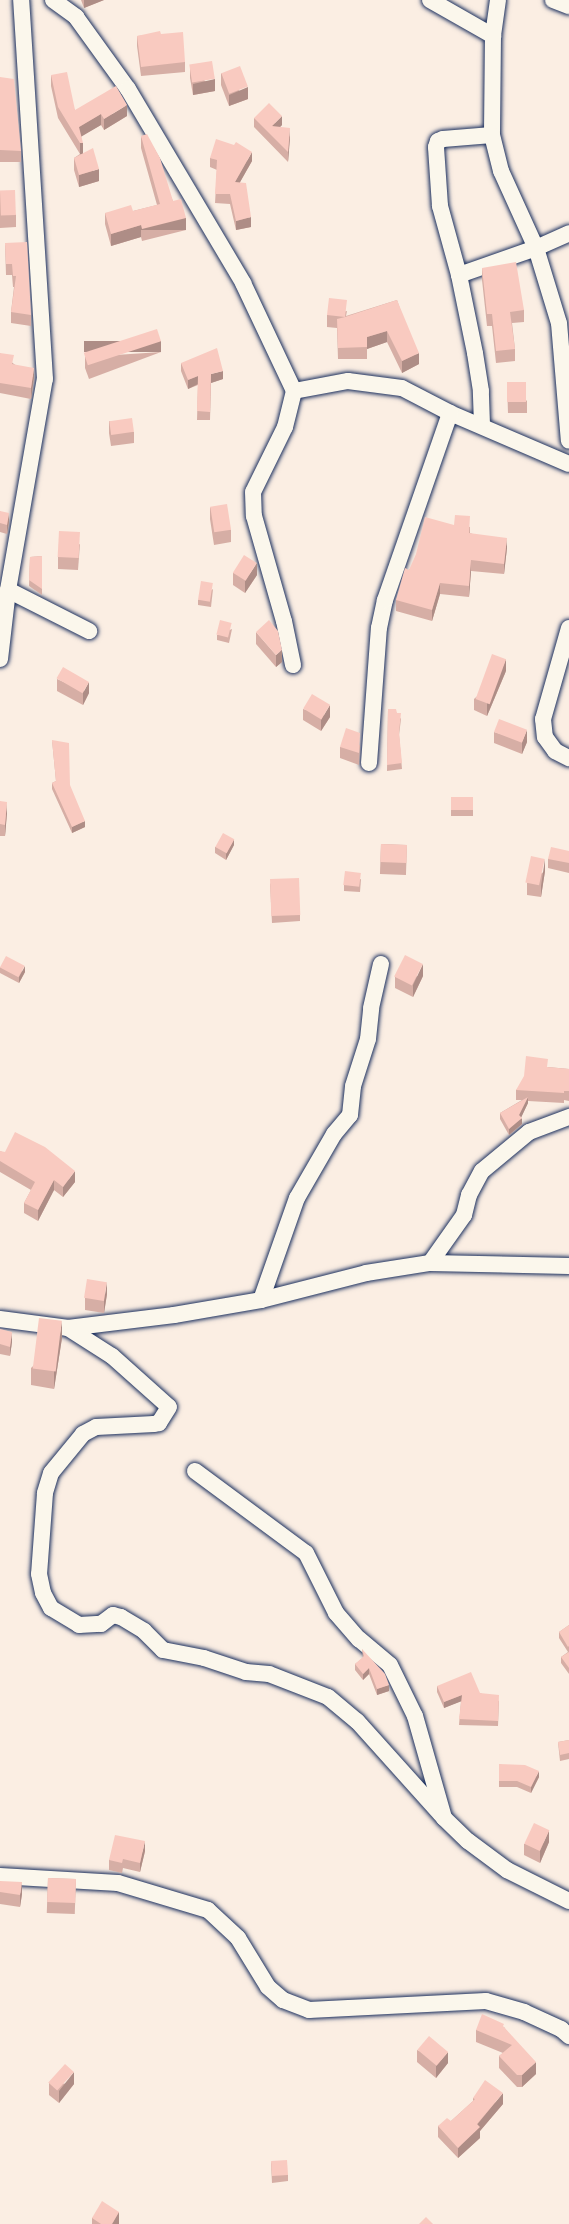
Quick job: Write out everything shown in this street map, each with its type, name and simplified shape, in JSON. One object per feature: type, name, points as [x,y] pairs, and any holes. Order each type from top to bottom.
[{"type":"street","points":[[0,659],[8,590],[45,379],[21,0]]},
{"type":"street","points":[[52,0],[76,17],[128,89],[205,215],[243,284],[294,391],[285,427],[253,492],[254,516],[284,621],[293,665]]},
{"type":"street","points":[[72,0],[76,17]]},
{"type":"street","points":[[430,0],[493,36]]},
{"type":"street","points":[[498,0],[493,36],[492,135],[501,171],[536,248],[558,323],[569,441]]},
{"type":"street","points":[[553,0],[569,6]]},
{"type":"street","points":[[482,425],[481,391],[459,275],[440,206],[436,147],[438,141],[444,139],[492,135]]},
{"type":"street","points":[[459,275],[536,248],[569,233]]},
{"type":"street","points":[[294,391],[348,381],[402,388],[450,413],[569,464]]},
{"type":"street","points":[[369,763],[379,628],[385,600],[450,413]]},
{"type":"street","points":[[8,590],[89,631]]},
{"type":"street","points":[[569,628],[543,719],[545,737],[555,751],[569,758]]},
{"type":"street","points":[[261,1299],[297,1197],[334,1134],[350,1115],[353,1086],[368,1039],[381,964]]},
{"type":"street","points":[[430,1263],[464,1215],[469,1195],[482,1171],[529,1132],[569,1117]]},
{"type":"street","points":[[0,1319],[68,1328],[174,1315],[261,1299],[366,1273],[430,1263],[569,1266]]},
{"type":"street","points":[[68,1328],[112,1356],[169,1407],[159,1423],[154,1425],[96,1427],[83,1434],[51,1473],[45,1493],[39,1574],[51,1608],[79,1625],[101,1624],[113,1615],[121,1617],[144,1631],[163,1650],[204,1658],[246,1672],[269,1674],[328,1697],[357,1721],[444,1818],[468,1841],[507,1870],[569,1900]]},
{"type":"street","points":[[195,1471],[306,1553],[336,1613],[360,1639],[390,1665],[415,1716],[444,1818]]},
{"type":"street","points":[[0,1876],[118,1883],[208,1910],[238,1938],[268,1987],[283,2000],[309,2010],[486,2001],[524,2012],[561,2029],[569,2036]]},
{"type":"building","points":[[160,31],[161,34],[183,32],[185,62],[141,67],[137,36]]},
{"type":"building","points":[[212,61],[215,79],[192,82],[189,65]]},
{"type":"building","points":[[240,66],[248,87],[229,94],[221,73]]},
{"type":"building","points":[[67,72],[75,110],[116,86],[127,105],[104,119],[101,114],[79,127],[83,143],[80,143],[58,107],[51,75]]},
{"type":"building","points":[[0,77],[14,79],[21,151],[0,150]]},
{"type":"building","points":[[269,103],[282,116],[272,126],[290,128],[288,152],[254,118]]},
{"type":"building","points":[[147,134],[160,158],[173,201],[181,199],[186,218],[142,229],[141,225],[111,234],[105,213],[131,205],[133,211],[160,204],[141,136]]},
{"type":"building","points":[[216,139],[234,145],[236,142],[252,152],[235,182],[246,183],[251,217],[236,221],[230,194],[215,194],[217,160],[210,158]]},
{"type":"building","points":[[93,148],[99,169],[79,175],[74,158]]},
{"type":"building","points":[[15,190],[16,215],[1,216],[0,191]]},
{"type":"building","points":[[27,242],[31,315],[11,312],[16,276],[13,276],[12,264],[6,264],[5,243]]},
{"type":"building","points":[[516,262],[524,310],[510,312],[515,349],[496,351],[492,314],[487,314],[482,268]]},
{"type":"building","points":[[329,298],[347,300],[345,317],[327,315]]},
{"type":"building","points":[[397,300],[419,353],[402,361],[387,331],[367,337],[367,347],[338,348],[337,319]]},
{"type":"building","points":[[157,329],[161,341],[88,365],[84,353]]},
{"type":"building","points":[[217,348],[223,371],[211,374],[210,412],[197,411],[198,376],[188,380],[181,363]]},
{"type":"building","points":[[0,353],[14,355],[12,364],[34,368],[31,388],[0,383]]},
{"type":"building","points":[[507,382],[526,382],[526,402],[507,402]]},
{"type":"building","points":[[132,418],[134,432],[111,435],[109,421]]},
{"type":"building","points":[[227,504],[231,530],[214,532],[210,507]]},
{"type":"building","points":[[0,511],[9,513],[7,525],[0,523]]},
{"type":"building","points":[[455,515],[470,516],[469,533],[507,538],[504,564],[471,560],[469,586],[440,583],[432,610],[396,600],[405,568],[409,570],[416,554],[425,517],[454,525]]},
{"type":"building","points":[[59,531],[80,532],[79,558],[58,557]]},
{"type":"building","points":[[244,555],[257,563],[246,581],[233,573]]},
{"type":"building","points":[[42,556],[42,589],[29,580],[30,557]]},
{"type":"building","points":[[201,581],[213,583],[210,602],[198,600]]},
{"type":"building","points":[[220,620],[232,623],[228,637],[216,635]]},
{"type":"building","points":[[269,620],[278,631],[282,650],[276,655],[256,632]]},
{"type":"building","points":[[492,654],[506,659],[490,704],[476,699]]},
{"type":"building","points":[[63,667],[89,682],[82,693],[56,678]]},
{"type":"building","points":[[312,694],[330,705],[321,719],[303,709]]},
{"type":"building","points":[[388,709],[396,709],[397,713],[401,713],[399,732],[402,763],[387,765]]},
{"type":"building","points":[[499,719],[527,730],[522,743],[494,732]]},
{"type":"building","points":[[346,728],[360,733],[359,753],[340,747]]},
{"type":"building","points":[[52,740],[69,743],[70,785],[85,821],[72,827],[52,783],[56,781]]},
{"type":"building","points":[[451,797],[473,797],[473,810],[451,810]]},
{"type":"building","points":[[0,801],[7,802],[5,825],[0,824]]},
{"type":"building","points":[[223,833],[234,839],[227,853],[215,847]]},
{"type":"building","points":[[381,844],[407,845],[406,863],[380,862]]},
{"type":"building","points":[[551,847],[569,851],[569,863],[548,859]]},
{"type":"building","points":[[531,856],[545,859],[539,885],[525,882]]},
{"type":"building","points":[[345,871],[361,873],[359,887],[343,885]]},
{"type":"building","points":[[299,878],[300,915],[271,916],[270,879]]},
{"type":"building","points":[[405,955],[423,964],[412,985],[394,976]]},
{"type":"building","points":[[6,956],[25,966],[18,977],[0,968]]},
{"type":"building","points":[[526,1056],[548,1059],[547,1067],[569,1069],[569,1091],[564,1091],[564,1093],[516,1090],[524,1076]]},
{"type":"building","points":[[528,1097],[519,1115],[522,1118],[509,1129],[500,1113]]},
{"type":"building","points":[[15,1132],[45,1147],[75,1171],[63,1187],[54,1180],[38,1210],[24,1203],[35,1182],[0,1161],[0,1151],[5,1152]]},
{"type":"building","points":[[87,1279],[107,1282],[104,1301],[84,1298]]},
{"type":"building","points":[[39,1318],[62,1321],[56,1371],[33,1369]]},
{"type":"building","points":[[0,1329],[12,1332],[10,1347],[0,1344]]},
{"type":"building","points":[[569,1625],[569,1646],[568,1647],[559,1632]]},
{"type":"building","points":[[362,1649],[385,1674],[389,1685],[377,1689],[369,1668],[363,1674],[355,1664],[364,1656]]},
{"type":"building","points":[[569,1652],[569,1668],[561,1657]]},
{"type":"building","points":[[471,1672],[480,1693],[499,1695],[498,1721],[459,1719],[462,1695],[444,1702],[437,1686]]},
{"type":"building","points":[[569,1740],[569,1753],[560,1755],[558,1742]]},
{"type":"building","points":[[499,1764],[525,1765],[539,1771],[531,1787],[517,1781],[499,1781]]},
{"type":"building","points":[[534,1823],[549,1830],[540,1851],[524,1844]]},
{"type":"building","points":[[115,1835],[145,1841],[140,1863],[123,1859],[122,1863],[109,1860]]},
{"type":"building","points":[[48,1878],[76,1879],[75,1903],[47,1902]]},
{"type":"building","points":[[0,1881],[22,1882],[20,1895],[0,1892]]},
{"type":"building","points":[[482,2014],[504,2024],[503,2026],[536,2062],[522,2075],[517,2075],[499,2056],[512,2045],[476,2030]]},
{"type":"building","points":[[429,2036],[448,2052],[437,2066],[417,2050]]},
{"type":"building","points":[[65,2064],[74,2072],[57,2091],[48,2083]]},
{"type":"building","points":[[485,2080],[503,2093],[477,2124],[480,2127],[458,2148],[438,2126],[447,2118],[451,2121],[475,2099],[473,2098]]},
{"type":"building","points":[[287,2160],[288,2175],[272,2176],[271,2161]]},
{"type":"building","points":[[102,2201],[119,2212],[112,2224],[101,2224],[92,2218]]},
{"type":"building","points":[[426,2217],[433,2224],[419,2224]]}]
